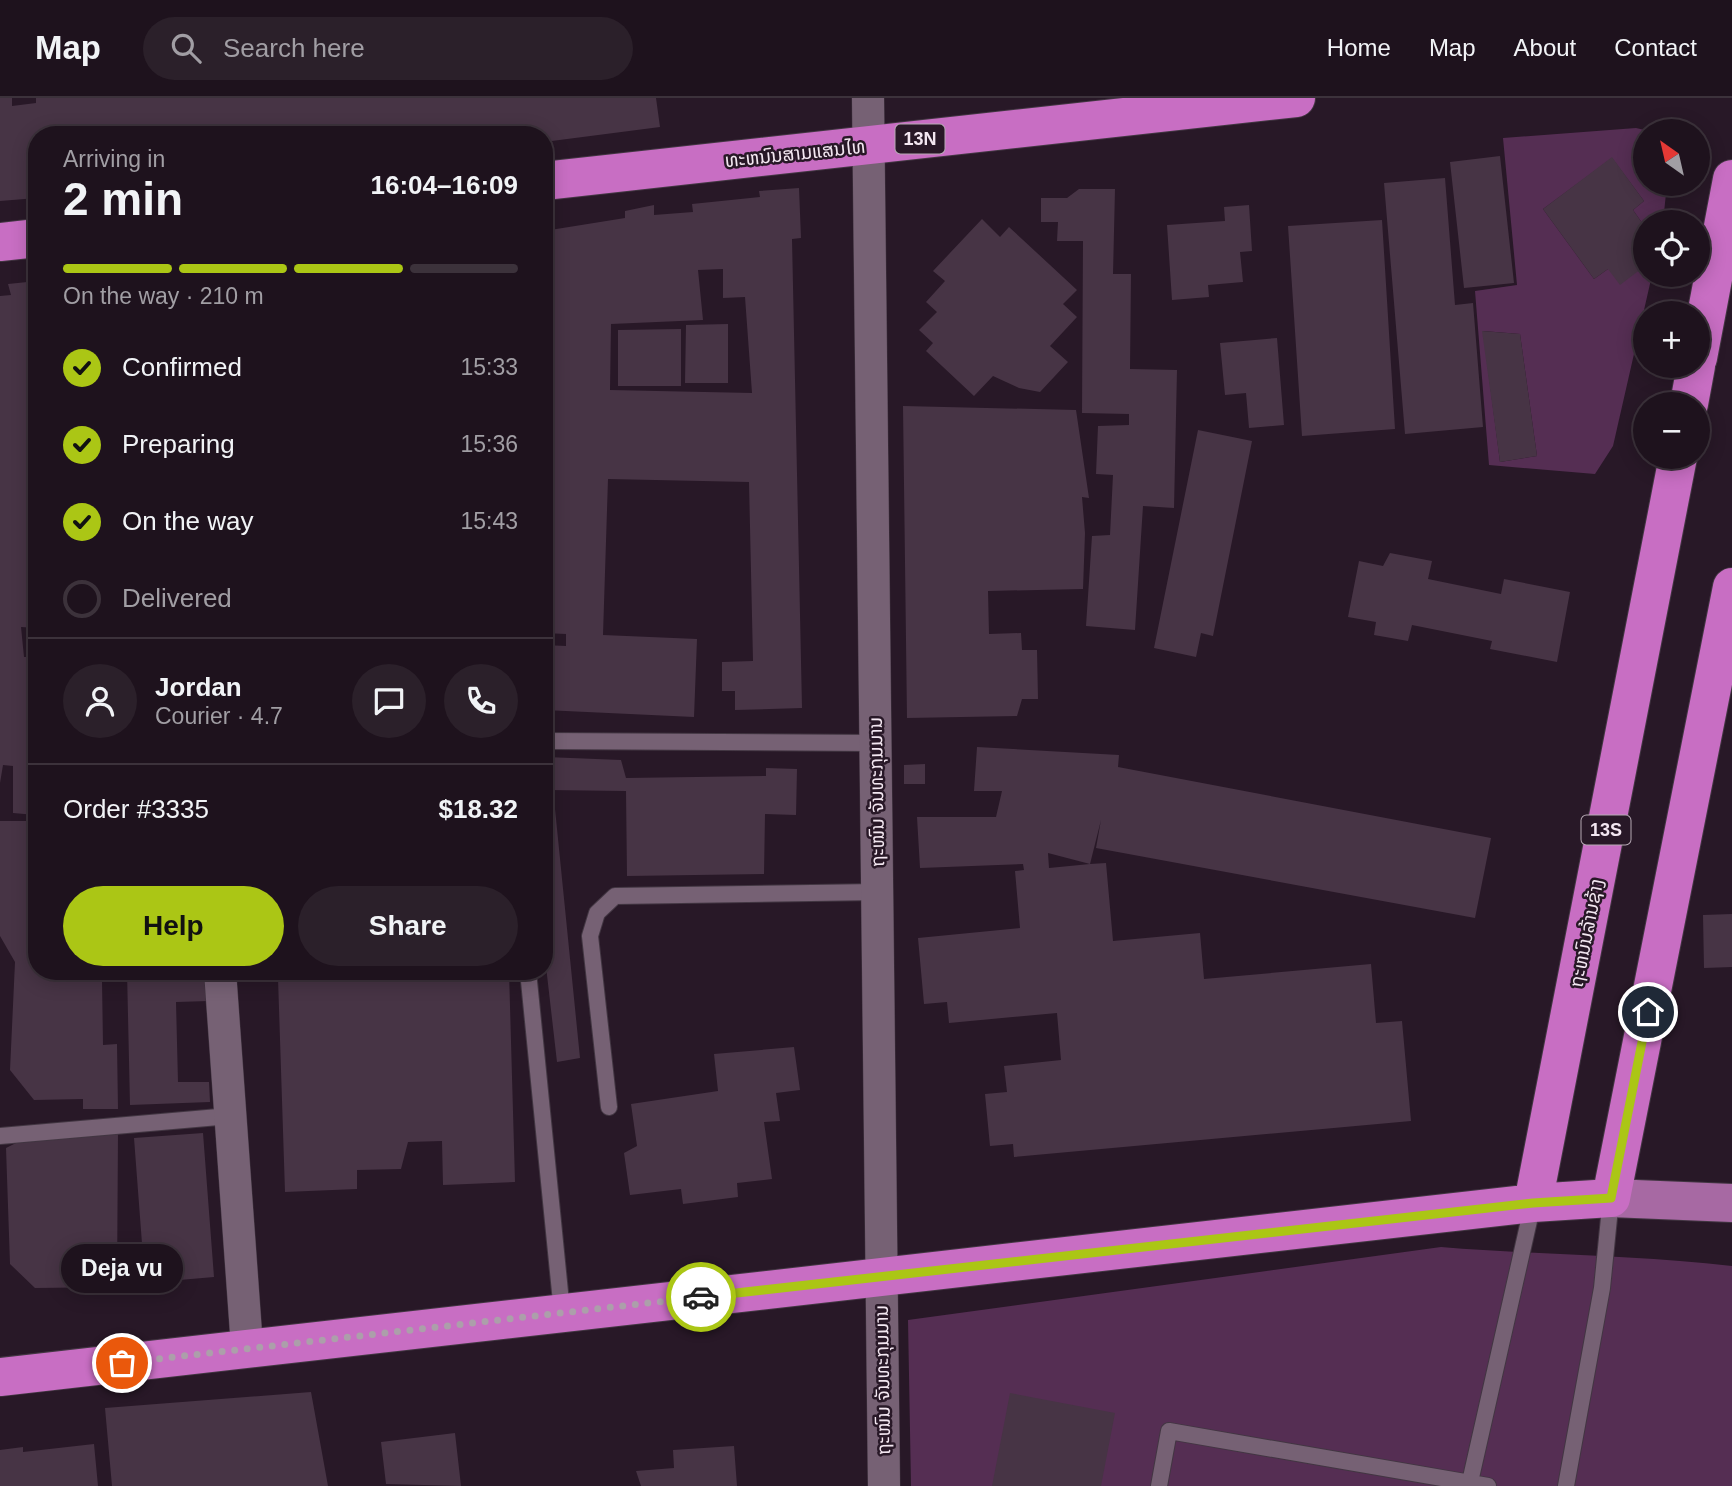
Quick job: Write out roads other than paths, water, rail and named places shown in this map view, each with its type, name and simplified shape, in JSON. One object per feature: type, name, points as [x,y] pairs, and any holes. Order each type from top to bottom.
[{"type":"highway","name":"ທະຫນົນສາມແສນໄທ","points":[[553,180],[869,145],[1088,114],[1296,98]]},
{"type":"highway","points":[[1709,301],[1732,178]]},
{"type":"highway","points":[[0,242],[28,239]]},
{"type":"highway","name":"ຖະຫນົນລ້ານຊ້າງ","points":[[1533,1203],[1676,469]]},
{"type":"highway","points":[[0,1377],[1533,1203],[1611,1198],[1732,587]]},
{"type":"main road","points":[[1611,1198],[1732,1203]]},
{"type":"street","name":"ຖະໜົນ ຈັນທະກຸມມານ","points":[[868,98],[884,1486]]},
{"type":"street","points":[[221,980],[247,1347]]},
{"type":"lane","points":[[553,741],[875,743]]},
{"type":"lane","points":[[609,1107],[590,936],[597,913],[615,896],[877,892]]},
{"type":"lane","points":[[529,980],[562,1312]]},
{"type":"lane","points":[[0,1136],[230,1116]]},
{"type":"lane","points":[[1566,1486],[1602,1288],[1611,1198]]},
{"type":"lane","points":[[1470,1482],[1533,1203]]},
{"type":"lane","points":[[1158,1486],[1169,1431],[1488,1486]]},
{"type":"place","name":"Deja vu","points":[[122,1363]]}]
